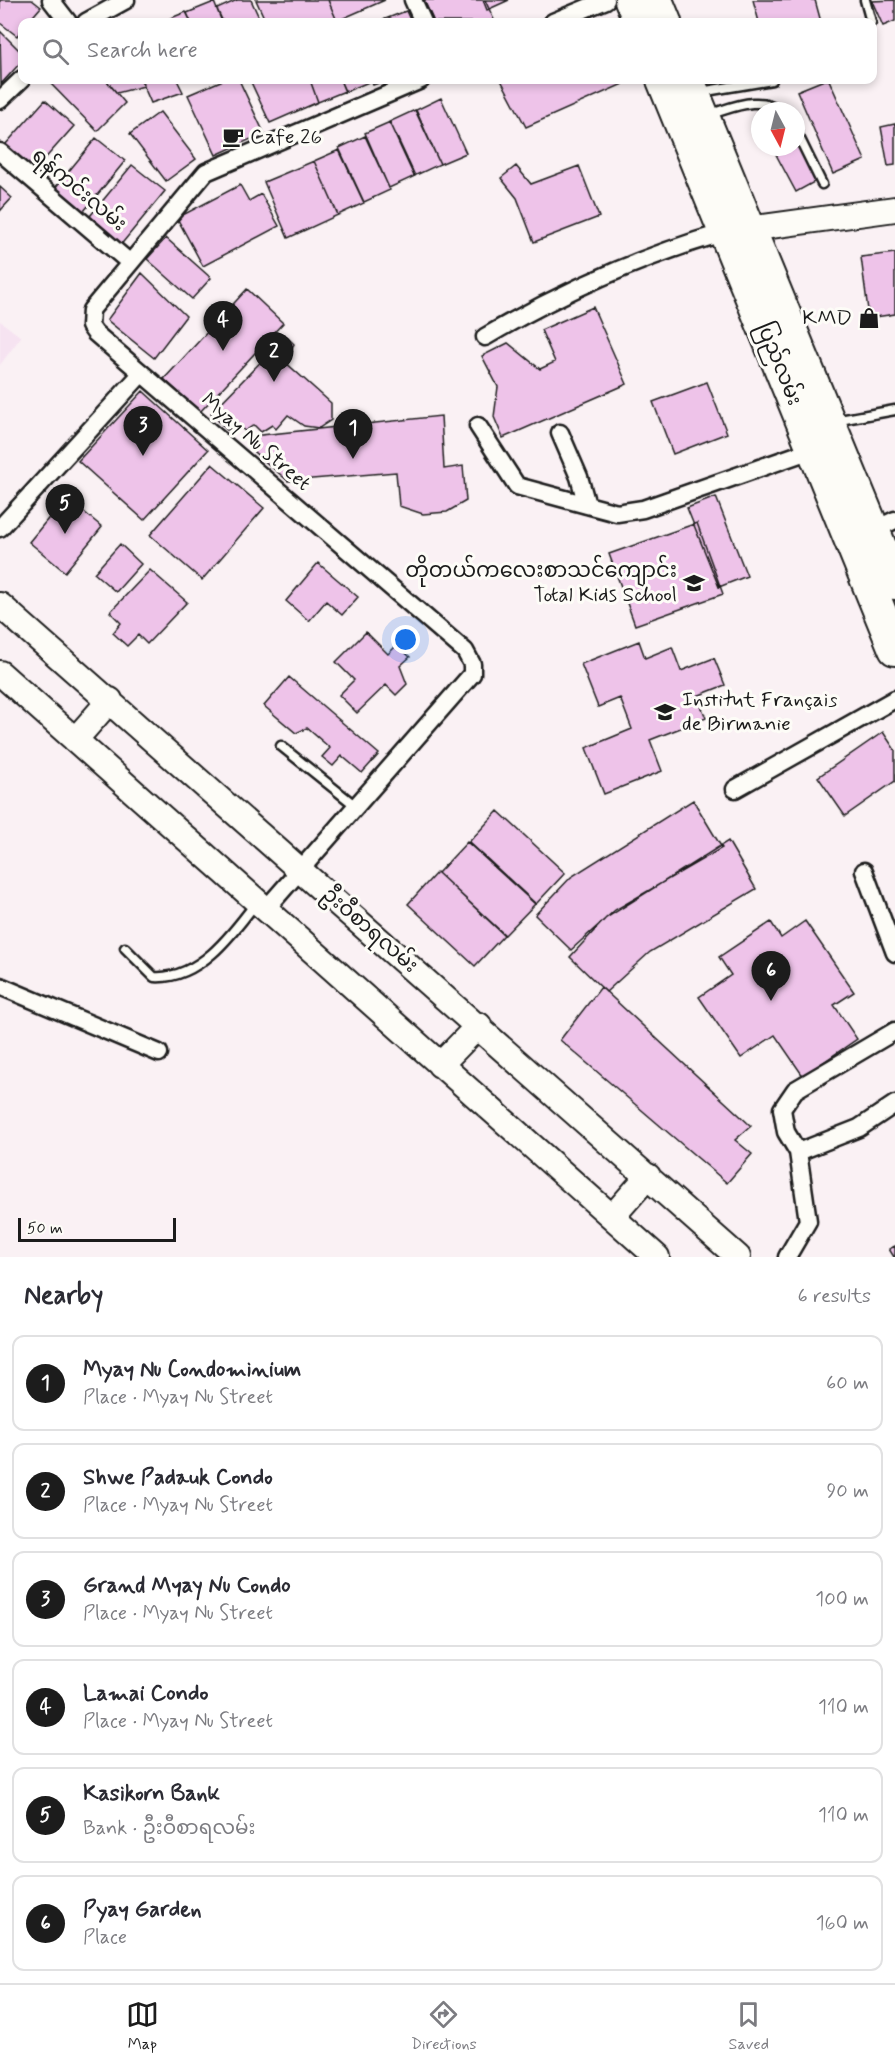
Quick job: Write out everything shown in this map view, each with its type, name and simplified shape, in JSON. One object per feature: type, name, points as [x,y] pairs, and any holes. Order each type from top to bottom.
[{"type":"highway","points":[[631,0],[638,18]]},
{"type":"highway","points":[[657,0],[664,18]]},
{"type":"highway","name":"ပြည်လမ်း","points":[[665,84],[736,230],[821,436],[895,649]]},
{"type":"highway","name":"ပြည်လမ်း","points":[[695,96],[736,230]]},
{"type":"highway","name":"ပြည်လမ်း","points":[[821,436],[884,525],[895,583]]},
{"type":"main road","points":[[736,230],[895,209]]},
{"type":"main road","name":"ဦးဝီစာရလမ်း","points":[[0,605],[738,1257]]},
{"type":"main road","points":[[0,673],[657,1257]]},
{"type":"main road","points":[[75,740],[110,700]]},
{"type":"main road","points":[[440,1065],[478,1025]]},
{"type":"main road","points":[[612,1217],[648,1176]]},
{"type":"street","points":[[51,0],[65,18]]},
{"type":"street","points":[[93,18],[126,0]]},
{"type":"street","points":[[413,0],[421,18]]},
{"type":"street","points":[[563,18],[606,0]]},
{"type":"street","points":[[0,100],[18,83]]},
{"type":"street","name":"Myay Nu Street","points":[[262,905],[301,870],[358,807],[472,674],[472,664],[465,651],[95,333],[90,326],[89,319],[91,310],[129,262],[206,172],[412,84]]},
{"type":"street","name":"ရန်ကင်းလမ်း","points":[[0,152],[129,262]]},
{"type":"street","points":[[485,338],[537,306],[598,277],[682,244],[736,230]]},
{"type":"street","points":[[0,528],[141,374]]},
{"type":"street","points":[[478,426],[517,486],[617,513],[643,509],[821,436]]},
{"type":"street","points":[[560,433],[579,477],[586,506]]},
{"type":"street","points":[[735,789],[895,699]]},
{"type":"street","points":[[864,871],[895,952]]},
{"type":"street","points":[[0,986],[159,1053]]},
{"type":"street","points":[[787,1257],[808,1221],[798,1152],[786,1132],[782,1108],[795,1090],[895,1031]]},
{"type":"street","points":[[798,1152],[859,1128],[895,1104]]},
{"type":"lane","points":[[865,0],[870,18]]},
{"type":"lane","points":[[695,96],[753,84]]},
{"type":"lane","points":[[695,96],[754,102]]},
{"type":"lane","points":[[805,149],[822,184]]},
{"type":"lane","points":[[821,436],[895,410]]},
{"type":"lane","points":[[281,746],[358,807]]},
{"type":"lane","points":[[125,948],[154,977],[171,978],[214,952],[262,905]]},
{"type":"shaded area","points":[[0,321],[21,337],[0,365]]},
{"type":"building","points":[[0,0],[32,0],[41,7],[31,18],[18,18],[17,36],[0,23]]},
{"type":"building","points":[[237,0],[251,0],[259,18],[221,18],[217,9]]},
{"type":"building","points":[[256,0],[328,0],[336,18],[264,18]]},
{"type":"building","points":[[328,0],[385,0],[344,18],[336,18]]},
{"type":"building","points":[[424,0],[485,0],[493,18],[432,18]]},
{"type":"building","points":[[483,0],[509,0],[487,10]]},
{"type":"building","points":[[753,0],[815,0],[820,18],[758,18]]},
{"type":"building","points":[[895,0],[895,21],[883,26],[872,1]]},
{"type":"building","points":[[214,2],[220,18],[189,18],[187,13]]},
{"type":"building","points":[[406,11],[409,18],[388,18]]},
{"type":"building","points":[[186,12],[189,18],[171,18]]},
{"type":"building","points":[[0,31],[18,49],[18,65],[1,84]]},
{"type":"building","points":[[109,84],[125,103],[97,131],[52,85]]},
{"type":"building","points":[[109,84],[143,84],[144,86],[117,93]]},
{"type":"building","points":[[143,84],[179,84],[183,92],[151,103]]},
{"type":"building","points":[[214,84],[241,84],[264,133],[216,155],[188,95]]},
{"type":"building","points":[[252,84],[311,84],[318,102],[270,123]]},
{"type":"building","points":[[311,84],[342,84],[345,91],[318,102]]},
{"type":"building","points":[[342,84],[364,84],[345,92]]},
{"type":"building","points":[[503,84],[623,84],[526,127]]},
{"type":"building","points":[[814,84],[831,84],[865,160],[833,174],[805,109],[805,102],[802,102],[797,91]]},
{"type":"building","points":[[441,98],[466,153],[440,164],[416,110]]},
{"type":"building","points":[[45,100],[74,126],[34,171],[5,145]]},
{"type":"building","points":[[415,110],[440,164],[414,176],[389,122]]},
{"type":"building","points":[[160,112],[196,159],[166,181],[130,134]]},
{"type":"building","points":[[390,122],[415,176],[389,188],[365,133]]},
{"type":"building","points":[[895,124],[895,165],[888,166],[881,127]]},
{"type":"building","points":[[365,136],[390,190],[364,202],[339,148]]},
{"type":"building","points":[[96,138],[125,161],[84,211],[55,188]]},
{"type":"building","points":[[339,150],[364,203],[338,215],[314,161]]},
{"type":"building","points":[[777,156],[803,156],[816,181],[796,192]]},
{"type":"building","points":[[314,161],[338,215],[288,238],[264,182]]},
{"type":"building","points":[[132,165],[165,191],[119,247],[86,221]]},
{"type":"building","points":[[516,166],[531,184],[579,166],[599,217],[534,242],[517,198],[501,178]]},
{"type":"building","points":[[240,185],[249,201],[261,194],[279,226],[203,266],[177,218]]},
{"type":"building","points":[[0,187],[12,198],[0,211]]},
{"type":"building","points":[[166,238],[211,278],[192,299],[147,259]]},
{"type":"building","points":[[895,253],[895,314],[869,318],[861,257]]},
{"type":"building","points":[[142,273],[186,316],[154,358],[107,320]]},
{"type":"building","points":[[247,289],[283,323],[200,412],[164,379]]},
{"type":"building","points":[[593,307],[627,384],[503,438],[494,417],[498,387],[482,356],[508,343],[540,369],[555,362],[541,330]]},
{"type":"building","points":[[286,336],[294,344],[284,361],[331,403],[331,420],[319,428],[304,426],[288,415],[276,429],[272,425],[261,432],[254,425],[245,431],[237,425],[227,430],[211,413]]},
{"type":"building","points":[[707,382],[727,433],[673,454],[653,402]]},
{"type":"building","points":[[143,391],[208,450],[144,520],[78,461]]},
{"type":"building","points":[[441,416],[444,469],[463,466],[466,501],[447,512],[423,514],[399,506],[396,472],[288,481],[254,452],[252,436]]},
{"type":"building","points":[[212,464],[264,508],[202,580],[150,535]]},
{"type":"building","points":[[66,497],[102,527],[65,572],[29,542]]},
{"type":"building","points":[[716,497],[747,576],[719,587],[687,508]]},
{"type":"building","points":[[697,523],[723,594],[635,625],[609,554]]},
{"type":"building","points":[[120,544],[141,564],[116,592],[94,573]]},
{"type":"building","points":[[318,563],[358,597],[342,615],[326,601],[309,621],[286,601]]},
{"type":"building","points":[[150,570],[187,602],[147,644],[138,635],[127,646],[113,633],[121,623],[110,612]]},
{"type":"building","points":[[366,632],[388,654],[397,645],[410,657],[400,666],[407,684],[396,695],[386,685],[357,713],[339,695],[354,680],[336,662]]},
{"type":"building","name":"Institut Français de Birmanie","points":[[639,641],[645,658],[672,647],[681,671],[714,658],[725,685],[697,696],[706,718],[650,740],[662,771],[604,794],[586,748],[632,729],[620,698],[598,707],[581,664]]},
{"type":"building","points":[[289,677],[379,754],[362,773],[342,756],[333,766],[322,757],[330,748],[307,728],[296,733],[264,706]]},
{"type":"building","points":[[883,732],[895,750],[895,781],[845,816],[818,777]]},
{"type":"building","points":[[693,800],[722,848],[615,910],[571,950],[535,915],[571,877]]},
{"type":"building","points":[[498,811],[565,873],[536,904],[469,842]]},
{"type":"building","points":[[728,841],[756,889],[650,952],[606,992],[570,957],[606,918]]},
{"type":"building","points":[[467,842],[535,904],[505,935],[438,873]]},
{"type":"building","points":[[437,872],[504,935],[475,966],[408,904]]},
{"type":"building","points":[[805,921],[854,992],[834,1005],[857,1039],[803,1076],[775,1035],[741,1058],[699,997],[731,975],[719,957],[771,922],[781,938]]},
{"type":"building","points":[[601,987],[751,1126],[735,1140],[752,1154],[727,1183],[560,1040]]},
{"type":"building","points":[[895,1246],[895,1257],[894,1257],[889,1249]]},
{"type":"place","name":"Cafe 26","points":[[233,137]]},
{"type":"place","name":"KMD","points":[[869,318]]},
{"type":"place","name":"Lamai Condo","points":[[223,351]]},
{"type":"place","name":"Shwe Padauk Condo","points":[[274,382]]},
{"type":"place","name":"Grand Myay Nu Condo","points":[[143,456]]},
{"type":"place","name":"Myay Nu Condominium","points":[[353,459]]},
{"type":"place","name":"Kasikorn Bank","points":[[65,534]]},
{"type":"place","name":"တိုတယ်ကလေးစာသင်ကျောင်း Total Kids School","points":[[694,583]]},
{"type":"place","name":"Institut Français de Birmanie","points":[[665,712]]},
{"type":"place","name":"Pyay Garden","points":[[771,1001]]}]
